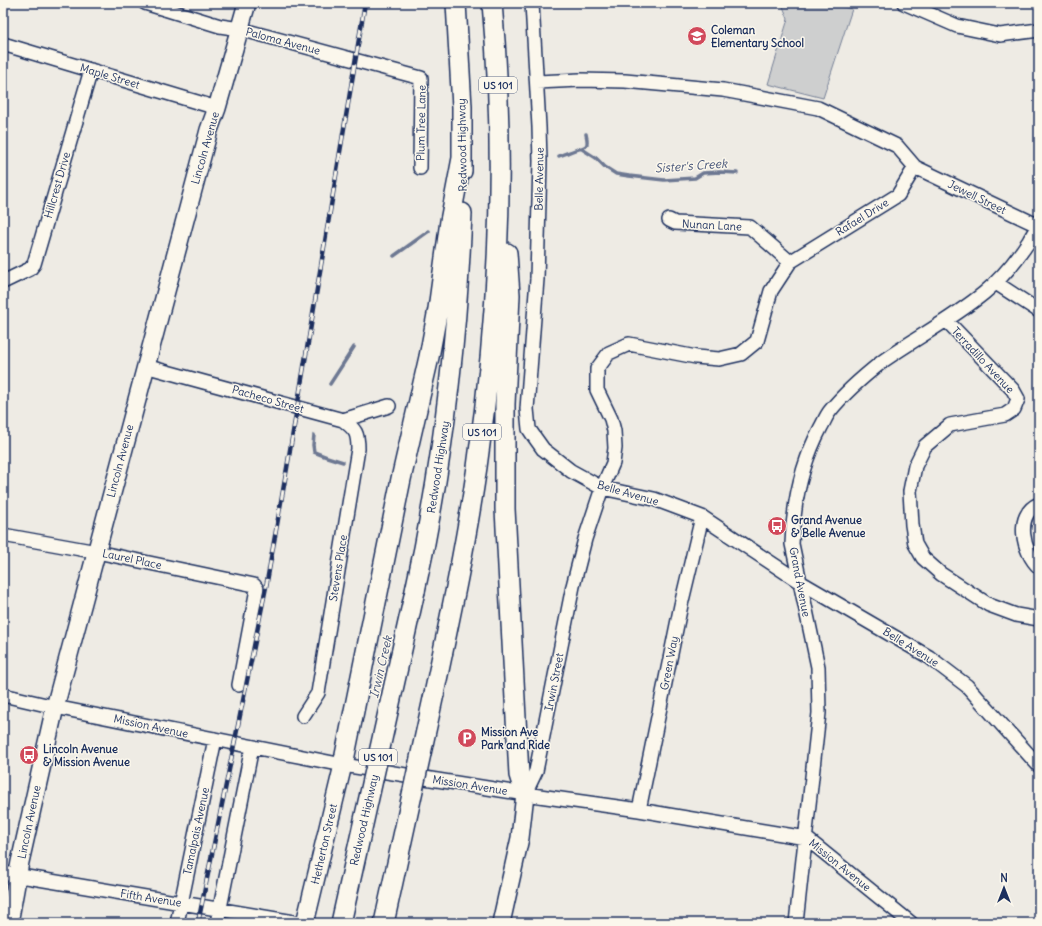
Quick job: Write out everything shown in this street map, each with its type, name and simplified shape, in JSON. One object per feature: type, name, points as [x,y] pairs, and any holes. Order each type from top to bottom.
[{"type":"highway","name":"Redwood Highway","points":[[341,923],[415,590],[432,507],[447,408],[453,358],[460,258],[462,107],[456,3]]},
{"type":"highway","name":"US 101","points":[[384,923],[462,560],[484,417],[494,310],[500,166],[499,116],[492,3]]},
{"type":"highway","points":[[343,765],[401,479],[429,357],[438,309],[450,221],[462,158]]},
{"type":"highway","points":[[500,166],[510,295],[504,426],[506,542],[519,774],[525,794]]},
{"type":"main road","name":"Lincoln Avenue","points":[[8,923],[10,875],[209,130],[217,108],[247,3]]},
{"type":"main road","name":"Hetherton Street","points":[[305,923],[343,765]]},
{"type":"main road","name":"Irwin Street","points":[[501,923],[520,838],[525,794]]},
{"type":"street","name":"Paloma Avenue","points":[[144,3],[220,26],[240,29],[421,78]]},
{"type":"street","name":"Belle Avenue","points":[[532,3],[540,161],[537,280],[528,387],[527,420],[529,429],[543,449],[571,471],[602,488],[654,499],[702,517],[800,582],[929,657],[968,686],[1039,766]]},
{"type":"street","points":[[904,3],[957,26],[1000,35],[1039,30]]},
{"type":"street","name":"Maple Street","points":[[3,44],[217,108]]},
{"type":"street","name":"Hillcrest Drive","points":[[3,282],[30,269],[34,264],[91,70]]},
{"type":"street","name":"Plum Tree Lane","points":[[420,168],[421,78]]},
{"type":"street","points":[[537,82],[580,80],[625,81],[723,90],[818,108],[897,146],[914,167]]},
{"type":"street","name":"Jewell Street","points":[[914,167],[1039,225]]},
{"type":"street","name":"Rafael Drive","points":[[602,488],[612,464],[615,448],[614,431],[611,419],[597,390],[597,369],[609,353],[629,344],[696,357],[719,359],[741,354],[757,341],[771,291],[790,262],[898,195],[914,167]]},
{"type":"street","name":"Nunan Lane","points":[[669,220],[675,223],[750,227],[790,262]]},
{"type":"street","name":"Grand Avenue","points":[[796,923],[819,713],[818,667],[792,544],[798,488],[806,462],[816,436],[829,412],[854,385],[883,361],[947,321],[996,283],[1017,260],[1039,225]]},
{"type":"street","points":[[996,283],[1039,311]]},
{"type":"street","name":"Terradillo Avenue","points":[[947,321],[1013,390],[1018,399],[1014,409],[1005,415],[950,426],[925,446],[914,466],[910,491],[914,544],[923,558],[940,574],[989,605],[1016,615],[1039,619]]},
{"type":"street","name":"Pacheco Street","points":[[146,366],[343,420]]},
{"type":"street","points":[[343,420],[389,406]]},
{"type":"street","name":"Stevens Place","points":[[303,716],[318,693],[358,449],[358,438],[354,429],[343,420]]},
{"type":"street","name":"Irwin Street","points":[[525,794],[536,771],[584,539],[602,488]]},
{"type":"street","points":[[1039,504],[1029,511],[1024,528],[1025,544],[1028,553],[1039,567]]},
{"type":"street","name":"Green Way","points":[[639,810],[681,605],[702,517]]},
{"type":"street","name":"Laurel Place","points":[[3,535],[97,552],[254,585],[257,589],[239,685]]},
{"type":"street","name":"Mission Avenue","points":[[3,695],[55,707],[343,765],[525,794],[639,810],[806,838],[911,923]]},
{"type":"street","name":"Tamalpais Avenue","points":[[177,923],[215,739]]},
{"type":"street","points":[[217,923],[252,747]]},
{"type":"street","name":"Fifth Avenue","points":[[10,875],[300,923]]},
{"type":"shaded area","points":[[825,3],[852,9],[823,98],[768,84],[788,19],[782,4]]},
{"type":"waterway","name":"Sister's Creek","points":[[559,156],[585,147],[587,144],[586,134]]},
{"type":"waterway","name":"Sister's Creek","points":[[582,149],[616,174],[664,180],[695,178],[703,173],[737,173]]},
{"type":"waterway","name":"Irwin Creek","points":[[394,256],[429,231]]},
{"type":"waterway","name":"Irwin Creek","points":[[330,384],[354,347]]},
{"type":"waterway","name":"Irwin Creek","points":[[314,435],[314,452],[343,462]]},
{"type":"railway","points":[[198,923],[266,587],[365,3]]},
{"type":"place","name":"Coleman Elementary School","points":[[697,36]]},
{"type":"place","name":"Grand Avenue & Belle Avenue","points":[[777,526]]},
{"type":"place","name":"Mission Ave Park and Ride","points":[[467,738]]},
{"type":"place","name":"Lincoln Avenue & Mission Avenue","points":[[29,755]]}]
